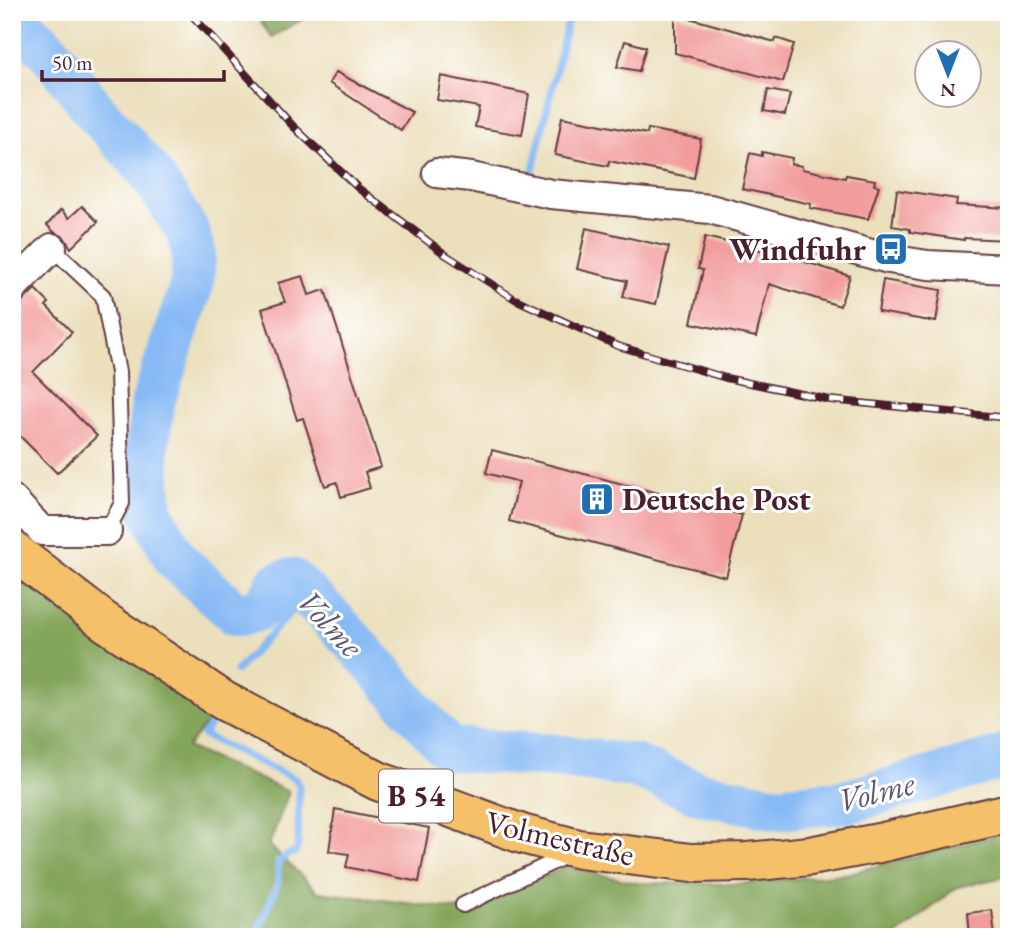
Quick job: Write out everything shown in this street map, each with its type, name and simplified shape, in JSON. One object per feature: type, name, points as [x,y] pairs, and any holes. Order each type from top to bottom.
[{"type":"main road","name":"Volmestraße","points":[[12,550],[104,621],[224,701],[378,781],[522,834],[579,849],[691,863],[747,862],[821,854],[1009,813]]},
{"type":"street","points":[[437,173],[471,177],[551,194],[710,209],[889,259],[928,265],[1009,269]]},
{"type":"street","points":[[12,288],[52,248]]},
{"type":"street","points":[[12,499],[42,531],[107,531]]},
{"type":"lane","points":[[52,248],[103,296],[118,372],[122,503],[107,531]]},
{"type":"lane","points":[[463,905],[579,849]]},
{"type":"green space","points":[[254,12],[315,12],[271,37]]},
{"type":"green space","points":[[12,574],[219,708],[187,747],[289,792],[269,845],[318,892],[463,910],[567,867],[638,883],[736,884],[846,874],[1009,832],[1009,876],[957,887],[895,937],[12,937]]},
{"type":"building","points":[[675,14],[775,42],[776,38],[794,44],[783,82],[675,53]]},
{"type":"building","points":[[625,41],[646,47],[639,71],[617,67]]},
{"type":"building","points":[[336,72],[412,112],[401,130],[329,83]]},
{"type":"building","points":[[441,76],[529,94],[522,135],[475,127],[479,107],[437,100]]},
{"type":"building","points":[[768,90],[790,94],[785,115],[764,111]]},
{"type":"building","points":[[562,117],[647,134],[648,129],[701,139],[694,178],[609,161],[608,166],[555,155]]},
{"type":"building","points":[[762,152],[792,158],[791,164],[802,166],[802,169],[845,178],[846,175],[875,180],[874,185],[879,186],[868,219],[810,208],[811,204],[742,189],[750,153],[762,156]]},
{"type":"building","points":[[897,190],[957,199],[956,205],[1009,208],[1009,240],[964,240],[910,232],[910,229],[892,226]]},
{"type":"building","points":[[82,206],[98,222],[71,248],[64,237],[47,225],[61,210],[69,218]]},
{"type":"building","points":[[586,228],[669,247],[656,304],[623,297],[627,281],[577,269]]},
{"type":"building","points":[[705,237],[786,256],[850,276],[840,306],[769,284],[756,337],[691,323],[703,270],[698,269]]},
{"type":"building","points":[[303,276],[309,295],[325,290],[381,467],[365,472],[370,488],[341,497],[337,482],[325,486],[303,418],[297,420],[262,309],[285,302],[278,283]]},
{"type":"building","points":[[883,280],[941,290],[936,322],[878,312]]},
{"type":"building","points":[[35,289],[49,303],[46,306],[72,332],[33,372],[97,436],[57,473],[12,428],[12,307]]},
{"type":"building","name":"Deutsche Post","points":[[492,450],[742,515],[726,577],[509,521],[519,482],[486,473]]},
{"type":"building","points":[[335,809],[429,828],[419,882],[346,867],[349,854],[329,851]]},
{"type":"building","points":[[992,910],[995,937],[970,937],[968,913]]},
{"type":"waterway","points":[[532,173],[570,12]]},
{"type":"waterway","name":"Volme","points":[[12,15],[49,51],[95,111],[148,170],[187,230],[194,254],[192,284],[153,402],[147,450],[151,511],[176,560],[236,614],[261,607],[277,584],[291,580],[353,641],[449,749],[556,756],[634,766],[700,793],[777,808],[849,801],[1009,754]]},
{"type":"waterway","points":[[236,671],[308,594]]},
{"type":"waterway","points":[[215,717],[203,735],[295,779],[299,786],[298,845],[295,853],[278,862],[278,882],[256,937]]},
{"type":"railway","points":[[189,12],[293,126],[358,188],[446,255],[515,299],[618,346],[726,378],[830,400],[1009,418]]},
{"type":"place","name":"Windfuhr","points":[[891,249]]},
{"type":"place","name":"Deutsche Post","points":[[597,499]]}]
